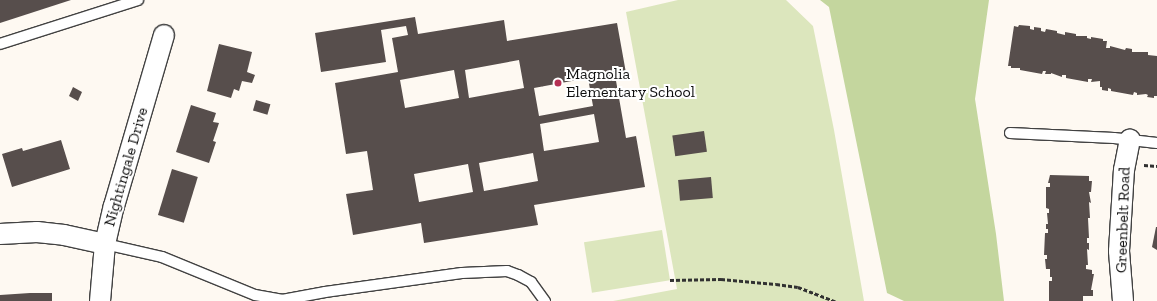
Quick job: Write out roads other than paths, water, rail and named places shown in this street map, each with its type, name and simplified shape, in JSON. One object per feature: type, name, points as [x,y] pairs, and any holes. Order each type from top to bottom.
[{"type":"street","name":"Nightingale Drive","points":[[100,301],[106,244],[114,206],[164,35]]},
{"type":"street","name":"Greenbelt Road","points":[[1123,301],[1119,251],[1124,170],[1130,140]]},
{"type":"street","points":[[0,234],[37,232],[64,235],[106,244]]},
{"type":"lane","points":[[0,44],[138,0]]},
{"type":"lane","points":[[1010,134],[1130,140],[1157,143]]},
{"type":"lane","points":[[106,244],[162,257],[255,295],[282,300],[325,292],[462,272],[507,271],[531,282],[545,301]]},
{"type":"place","name":"Magnolia Elementary School","points":[[558,83]]}]
